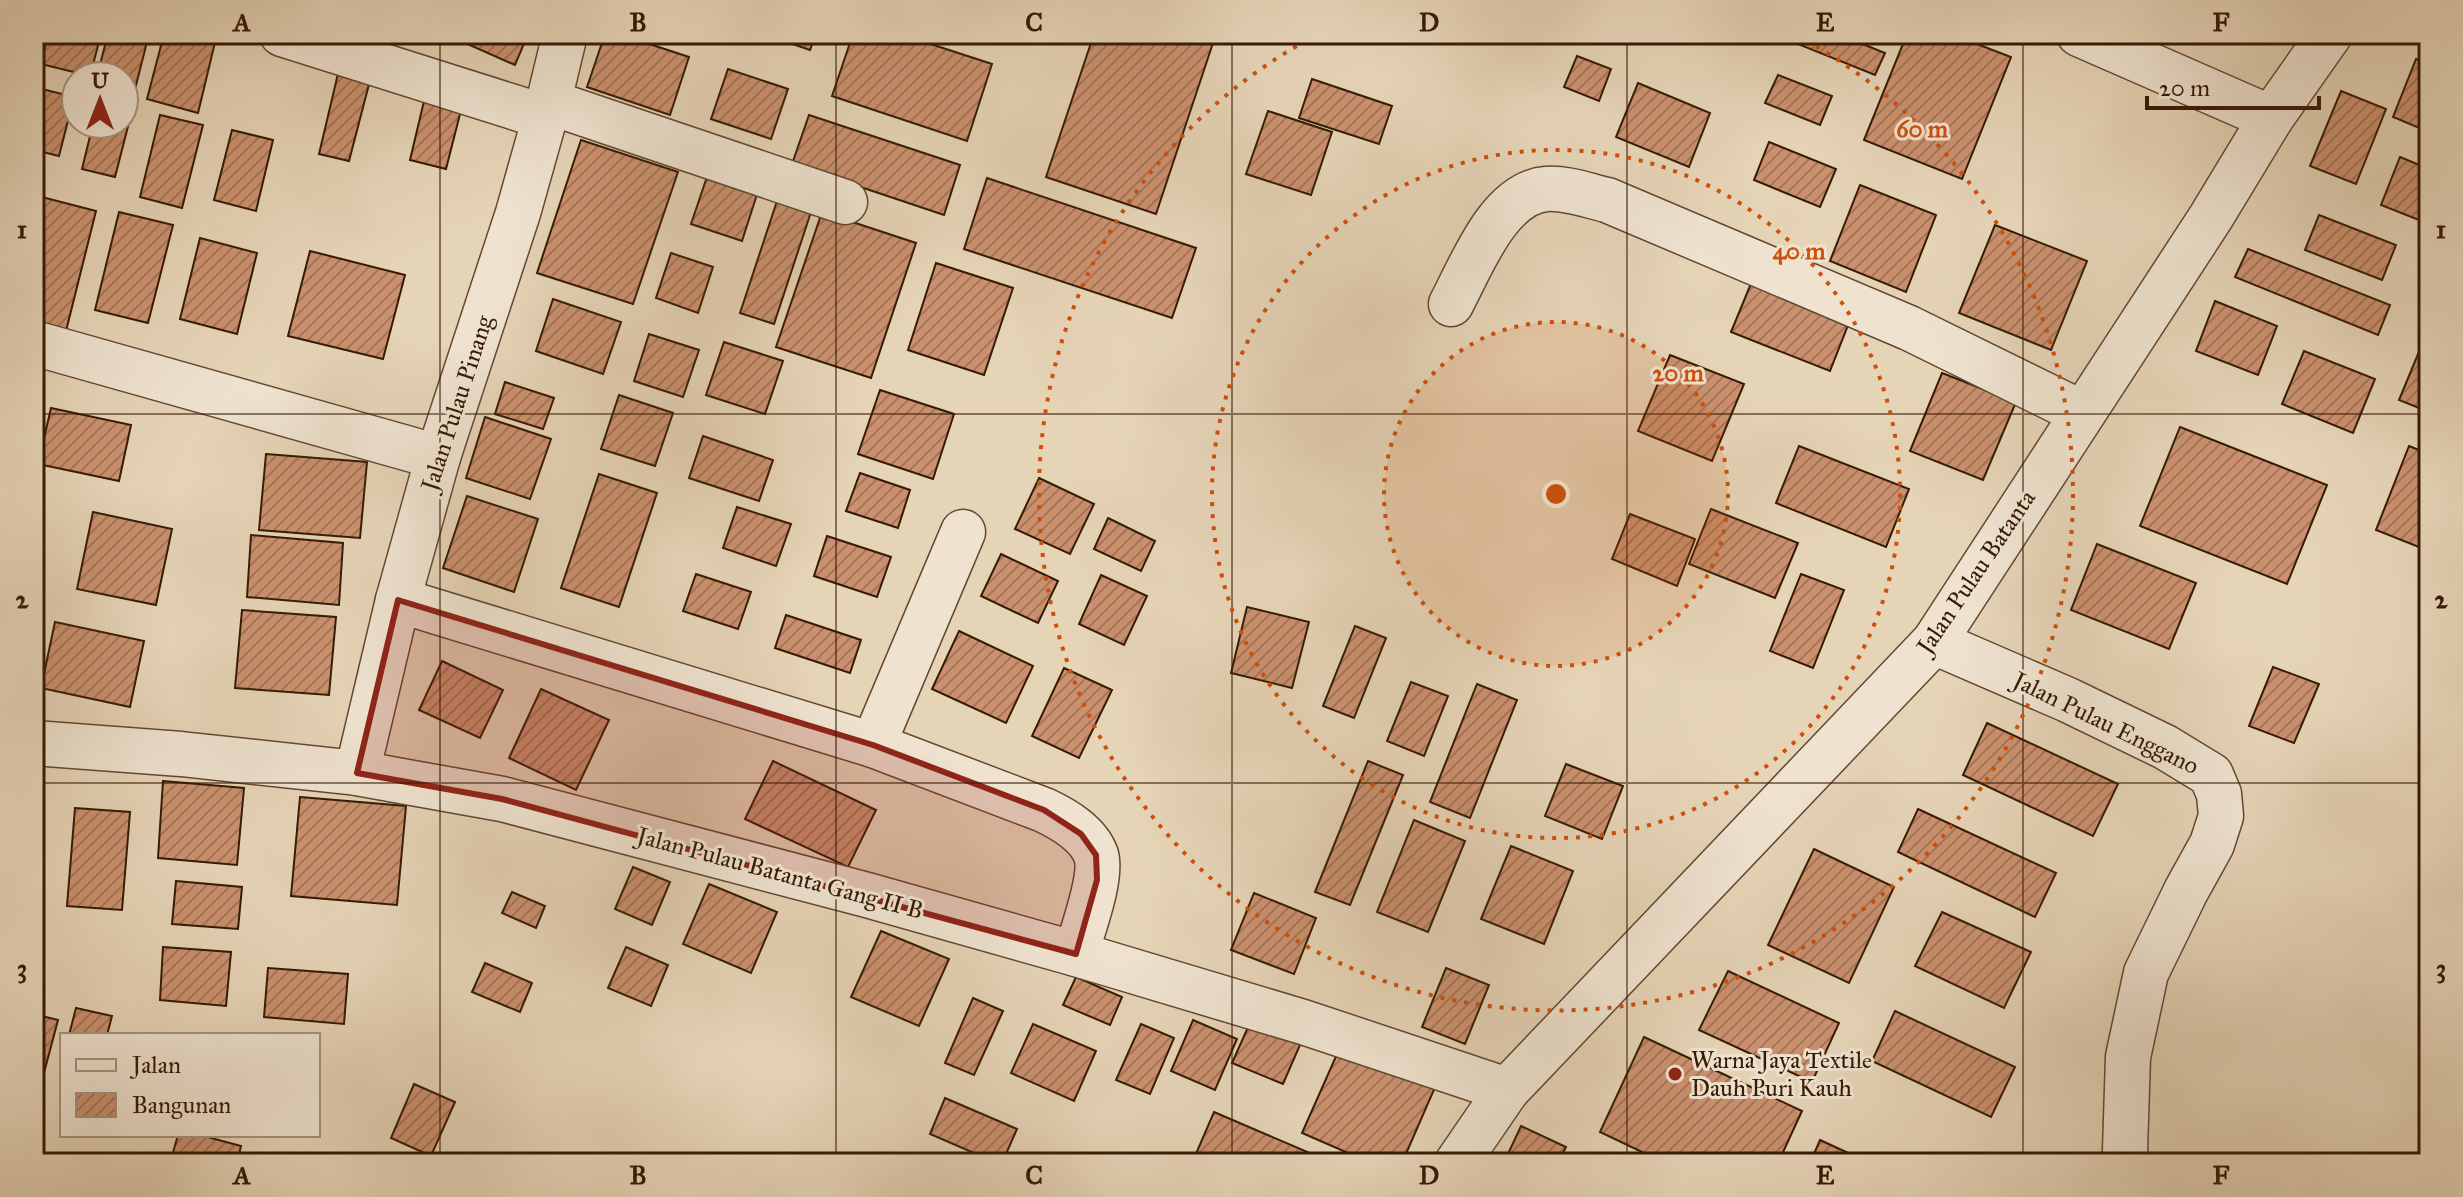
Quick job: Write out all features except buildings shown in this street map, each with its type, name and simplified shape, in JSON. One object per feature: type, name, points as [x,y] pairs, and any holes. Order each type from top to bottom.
[{"type":"street","points":[[282,34],[547,110],[845,202]]},
{"type":"street","name":"Jalan Pulau Pinang","points":[[357,773],[398,600],[438,457],[487,310],[547,110],[565,34]]},
{"type":"street","points":[[2079,34],[2271,118]]},
{"type":"street","name":"Jalan Pulau Batanta","points":[[1457,1163],[1507,1090],[1934,642],[2211,217],[2271,118],[2330,34]]},
{"type":"street","points":[[1451,304],[1491,229],[1517,198],[1546,189],[1573,193],[1607,200],[1909,328],[2082,413]]},
{"type":"street","points":[[34,343],[438,457]]},
{"type":"street","points":[[873,745],[963,532]]},
{"type":"street","points":[[398,600],[873,745],[1067,821],[1096,855],[1097,880],[1076,954]]},
{"type":"street","name":"Jalan Pulau Enggano","points":[[1934,642],[2068,700],[2165,747],[2211,775],[2219,794],[2221,816],[2212,844],[2146,973],[2128,1057],[2127,1163]]},
{"type":"street","name":"Jalan Pulau Batanta Gang II B","points":[[34,743],[181,754],[357,773],[502,799],[1076,954],[1303,1022],[1507,1090]]},
{"type":"highlighted area","points":[[398,600],[873,745],[1044,810],[1081,834],[1096,855],[1097,880],[1076,954],[502,799],[357,773]]},
{"type":"place","name":"Warna Jaya Textile Dauh Puri Kauh","points":[[1675,1074]]}]
